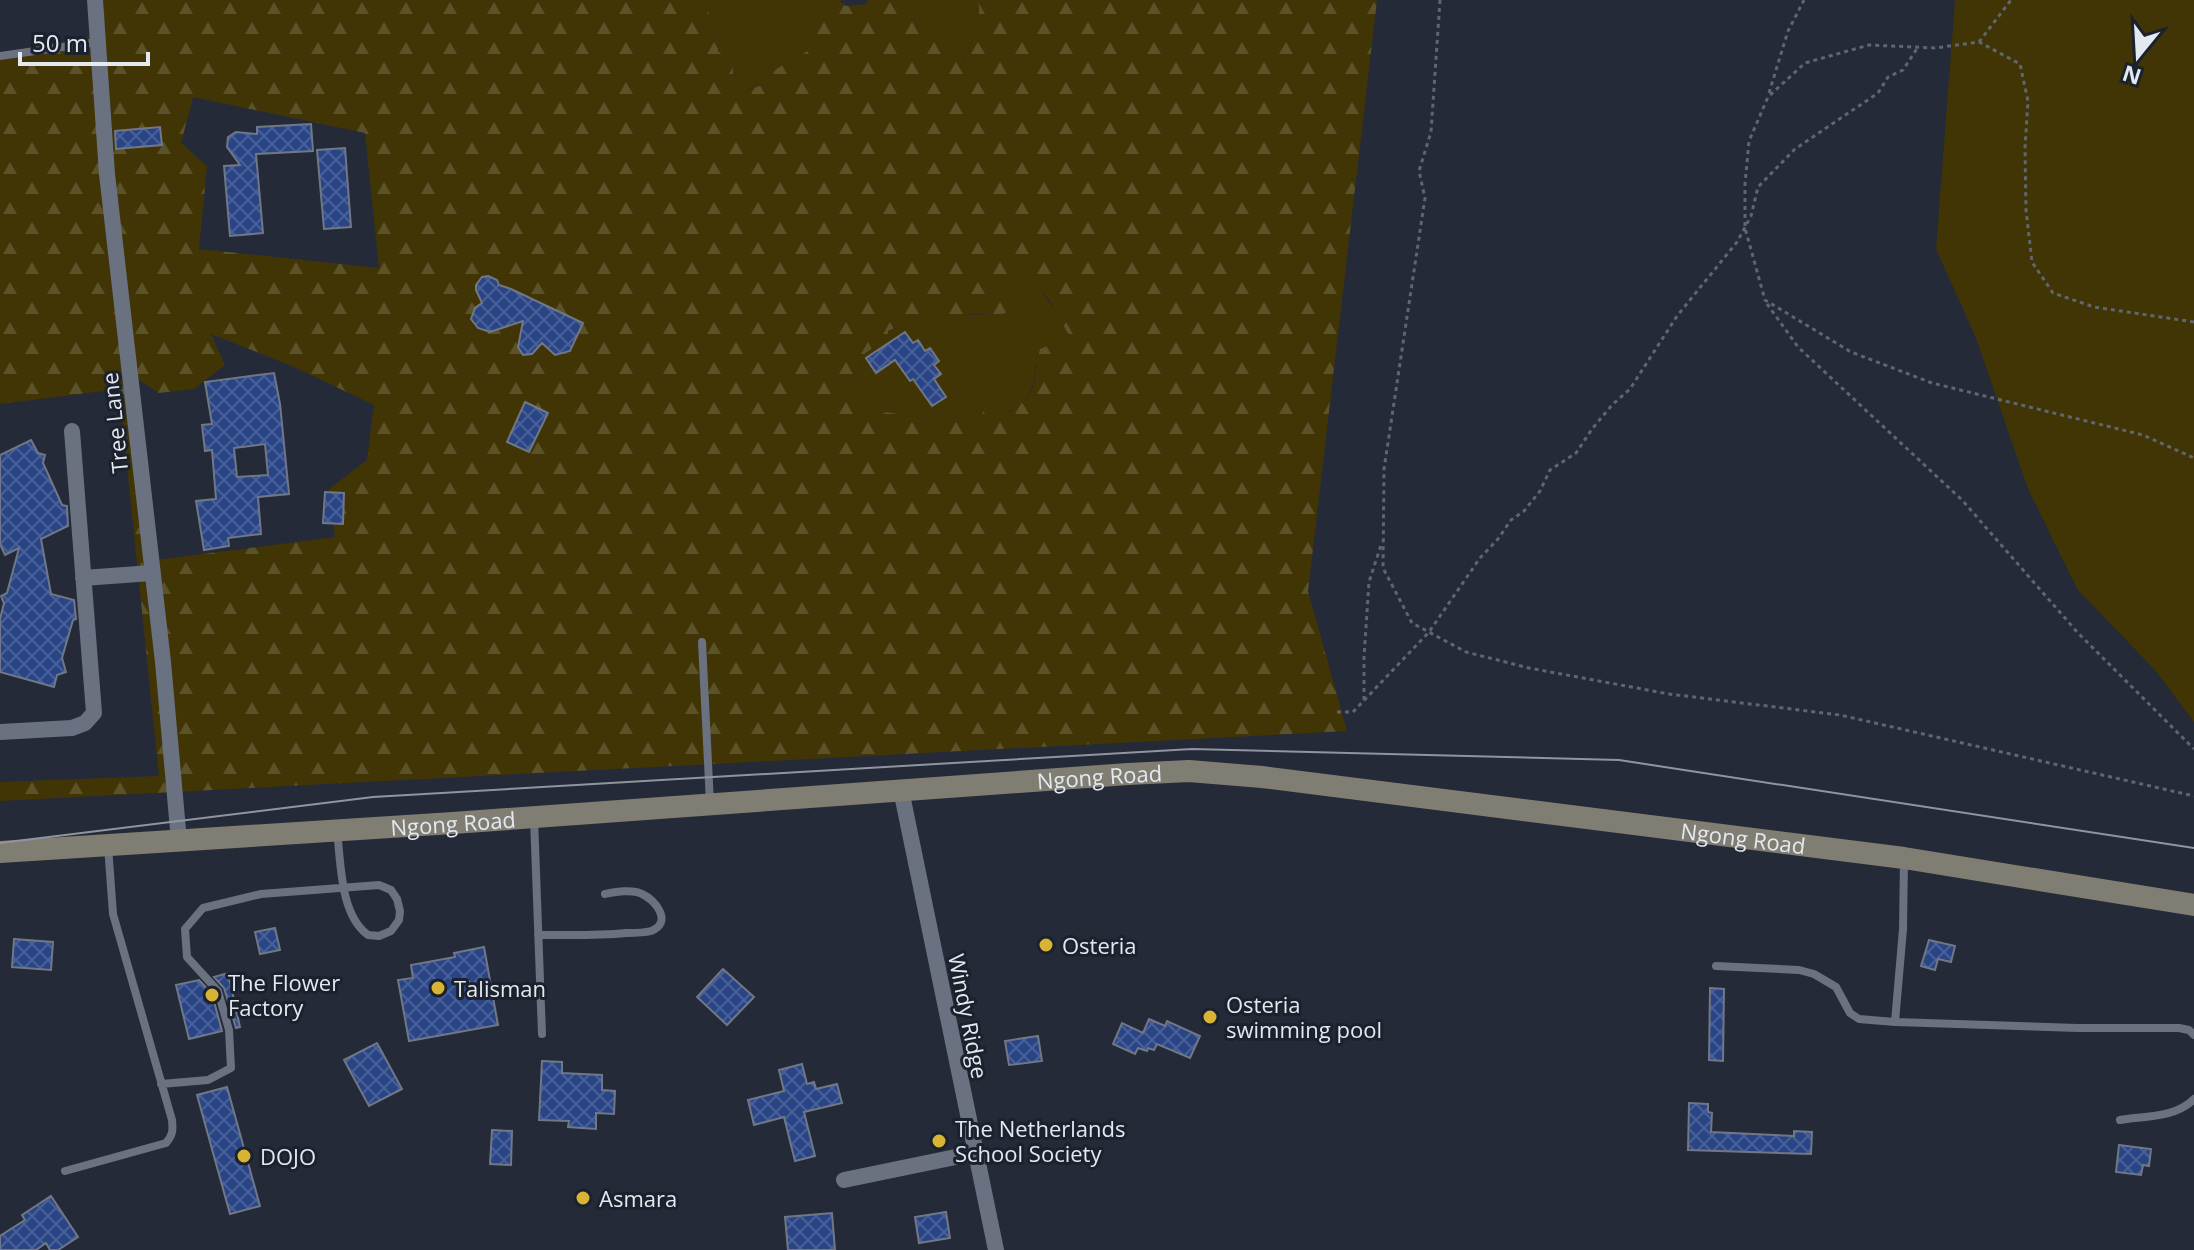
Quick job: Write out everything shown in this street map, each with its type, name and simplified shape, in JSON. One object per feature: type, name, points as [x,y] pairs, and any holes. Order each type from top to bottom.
[{"type":"main road","name":"Ngong Road","points":[[0,852],[1189,771],[1904,858],[2194,905]]},
{"type":"street","name":"Tree Lane","points":[[95,0],[107,174],[163,662],[179,841]]},
{"type":"street","points":[[0,732],[72,728],[85,723],[94,713],[72,431]]},
{"type":"street","points":[[83,578],[152,573]]},
{"type":"street","name":"Windy Ridge","points":[[901,790],[996,1250]]},
{"type":"street","points":[[844,1180],[975,1153]]},
{"type":"lane","points":[[0,56],[99,42]]},
{"type":"lane","points":[[702,642],[710,804]]},
{"type":"lane","points":[[534,817],[542,1034]]},
{"type":"lane","points":[[161,1084],[208,1080],[231,1068],[229,1030],[218,991],[187,957],[185,929],[203,908],[261,894],[308,892],[344,887],[379,885],[391,890],[397,899],[399,920],[391,931],[379,936],[368,935],[361,930],[347,904],[344,887],[337,831]]},
{"type":"lane","points":[[65,1171],[166,1143],[173,1130],[113,914],[108,845]]},
{"type":"lane","points":[[1895,1022],[1903,929],[1904,858]]},
{"type":"lane","points":[[538,935],[612,935],[654,930],[659,925],[661,916],[658,905],[640,892],[605,894]]},
{"type":"lane","points":[[1716,966],[1799,970],[1814,974],[1836,987],[1850,1013],[1859,1019],[2078,1028],[2179,1028],[2189,1030],[2194,1035]]},
{"type":"lane","points":[[2120,1120],[2172,1113],[2194,1099]]},
{"type":"path","points":[[1440,0],[1431,132],[1419,171],[1425,198],[1384,469],[1383,568],[1412,623],[1466,652],[1529,668],[1669,694],[1840,715],[2194,796]]},
{"type":"path","points":[[1804,0],[1788,31],[1768,97],[1749,141],[1745,228],[1765,300],[1798,347],[1962,500],[2078,633],[2194,749]]},
{"type":"path","points":[[1979,42],[2011,0]]},
{"type":"path","points":[[1768,97],[1805,63],[1869,45],[1935,48],[1979,42],[2020,64],[2028,101],[2025,147],[2032,262],[2053,293],[2094,307],[2194,322]]},
{"type":"path","points":[[1337,712],[1353,712],[1429,632],[1480,558],[1540,491],[1550,470],[1576,453],[1612,405],[1630,389],[1677,316],[1737,242],[1751,216],[1758,187],[1795,149],[1878,93],[1888,77],[1903,70],[1918,47]]},
{"type":"path","points":[[1765,300],[1851,352],[1932,383],[2143,435],[2194,458]]},
{"type":"path","points":[[1364,700],[1369,582],[1383,538]]},
{"type":"green space","points":[[96,0],[706,0],[706,8],[719,31],[718,52],[732,56],[733,73],[748,90],[768,83],[774,71],[787,62],[802,77],[802,55],[821,40],[810,26],[832,18],[816,12],[820,0],[841,0],[846,6],[867,4],[868,0],[911,0],[920,36],[958,50],[961,66],[977,26],[978,0],[1377,0],[1308,591],[1347,731],[0,801],[0,782],[159,776],[119,389],[0,404],[0,53],[95,35]],"holes":[[[193,97],[365,133],[379,268],[199,249],[207,166],[181,143]],[[1021,282],[1038,286],[1072,341],[1057,342],[1040,349],[1033,385],[1023,404],[1015,396],[1013,410],[1004,415],[998,402],[986,403],[982,415],[968,421],[941,414],[924,419],[887,412],[878,415],[864,403],[858,383],[860,357],[888,337],[888,331],[904,324],[914,338],[928,331],[929,321],[944,314],[957,324],[969,314],[999,315],[1014,310],[1013,295]],[[211,334],[292,366],[374,405],[367,460],[329,489],[335,537],[156,560],[125,371],[159,393],[194,389],[225,365]]]},
{"type":"green space","points":[[706,0],[820,0],[816,12],[833,17],[802,78],[774,71],[768,83],[747,90],[718,52],[719,31],[706,8]]},
{"type":"green space","points":[[911,0],[978,0],[977,26],[960,68],[957,50],[920,36]]},
{"type":"green space","points":[[1955,0],[2194,0],[2194,722],[2155,670],[2078,590],[2028,489],[1976,338],[1936,249]]},
{"type":"green space","points":[[1021,282],[1038,286],[1072,342],[1035,365],[1032,386],[1022,405],[1015,397],[1013,410],[1003,415],[982,415],[968,421],[941,414],[924,419],[887,412],[878,415],[864,403],[858,383],[860,357],[888,337],[888,332],[904,323],[929,321],[944,314],[999,315],[1014,310],[1013,295]]},
{"type":"building","points":[[311,124],[313,151],[256,154],[263,233],[230,236],[224,166],[240,165],[227,147],[228,137],[236,132],[257,134],[257,127]]},
{"type":"building","points":[[160,127],[162,145],[116,149],[115,131]]},
{"type":"building","points":[[345,148],[351,227],[324,229],[317,150]]},
{"type":"building","points":[[482,277],[497,280],[499,285],[583,323],[570,351],[555,355],[542,343],[532,354],[523,355],[518,347],[523,321],[490,332],[478,328],[471,319],[475,308],[482,303],[476,285]]},
{"type":"building","points":[[905,332],[913,343],[918,340],[925,351],[930,348],[939,361],[934,365],[941,374],[934,379],[946,397],[932,406],[895,360],[876,373],[866,358]]},
{"type":"building","points":[[274,373],[289,494],[258,497],[261,534],[228,538],[229,546],[204,550],[196,501],[216,499],[212,450],[205,451],[202,425],[212,424],[205,382]],"holes":[[[265,444],[268,475],[237,477],[234,448]]]},
{"type":"building","points":[[525,402],[548,413],[529,452],[507,442]]},
{"type":"building","points":[[31,440],[38,453],[45,455],[43,463],[62,505],[67,506],[68,526],[41,539],[51,594],[74,600],[76,619],[73,620],[62,658],[66,672],[57,675],[54,687],[0,672],[0,619],[4,603],[1,596],[7,593],[19,548],[5,555],[0,544],[0,455]]},
{"type":"building","points":[[325,492],[344,493],[343,524],[323,523]]},
{"type":"building","points":[[275,928],[280,950],[260,954],[255,932]]},
{"type":"building","points":[[14,939],[53,942],[51,970],[12,967]]},
{"type":"building","points":[[1929,940],[1955,946],[1951,962],[1938,959],[1935,970],[1921,966]]},
{"type":"building","points":[[484,947],[498,1025],[409,1041],[398,980],[413,978],[411,965],[455,957],[454,953]]},
{"type":"building","points":[[723,969],[754,997],[727,1025],[697,997]]},
{"type":"building","points":[[228,973],[240,1027],[236,1028],[224,988],[214,977]]},
{"type":"building","points":[[199,980],[212,994],[222,1031],[189,1039],[176,985]]},
{"type":"building","points":[[1710,988],[1724,989],[1723,1061],[1709,1060]]},
{"type":"building","points":[[1149,1019],[1165,1026],[1167,1021],[1200,1036],[1190,1058],[1157,1044],[1154,1050],[1138,1048],[1135,1054],[1113,1044],[1122,1023],[1143,1033]]},
{"type":"building","points":[[1038,1036],[1042,1061],[1009,1065],[1005,1041]]},
{"type":"building","points":[[377,1043],[402,1089],[369,1106],[344,1060]]},
{"type":"building","points":[[542,1061],[562,1062],[562,1073],[602,1075],[602,1090],[615,1091],[614,1114],[596,1113],[596,1129],[568,1127],[569,1121],[539,1120]]},
{"type":"building","points":[[802,1064],[807,1084],[814,1082],[816,1089],[837,1084],[842,1103],[804,1112],[815,1156],[795,1161],[784,1117],[754,1125],[748,1100],[784,1091],[779,1070]]},
{"type":"building","points":[[227,1087],[260,1206],[230,1214],[197,1095]]},
{"type":"building","points":[[1689,1103],[1708,1104],[1708,1112],[1712,1113],[1711,1132],[1794,1136],[1794,1131],[1812,1132],[1811,1154],[1688,1150]]},
{"type":"building","points":[[492,1130],[512,1131],[511,1165],[490,1164]]},
{"type":"building","points":[[2119,1145],[2151,1149],[2149,1166],[2143,1165],[2141,1175],[2116,1172]]},
{"type":"building","points":[[51,1196],[78,1237],[58,1250],[50,1250],[46,1243],[36,1250],[0,1250],[0,1236],[25,1220],[22,1215]]},
{"type":"building","points":[[946,1212],[950,1238],[919,1243],[915,1217]]},
{"type":"building","points":[[832,1213],[835,1250],[788,1250],[785,1217]]},
{"type":"tram line","points":[[0,843],[373,797],[1192,749],[1619,760],[2194,848]]},
{"type":"place","name":"Osteria","points":[[1046,945]]},
{"type":"place","name":"Talisman","points":[[438,988]]},
{"type":"place","name":"The Flower Factory","points":[[212,995]]},
{"type":"place","name":"Osteria swimming pool","points":[[1210,1017]]},
{"type":"place","name":"The Netherlands School Society","points":[[939,1141]]},
{"type":"place","name":"DOJO","points":[[244,1156]]},
{"type":"place","name":"Asmara","points":[[583,1198]]}]
